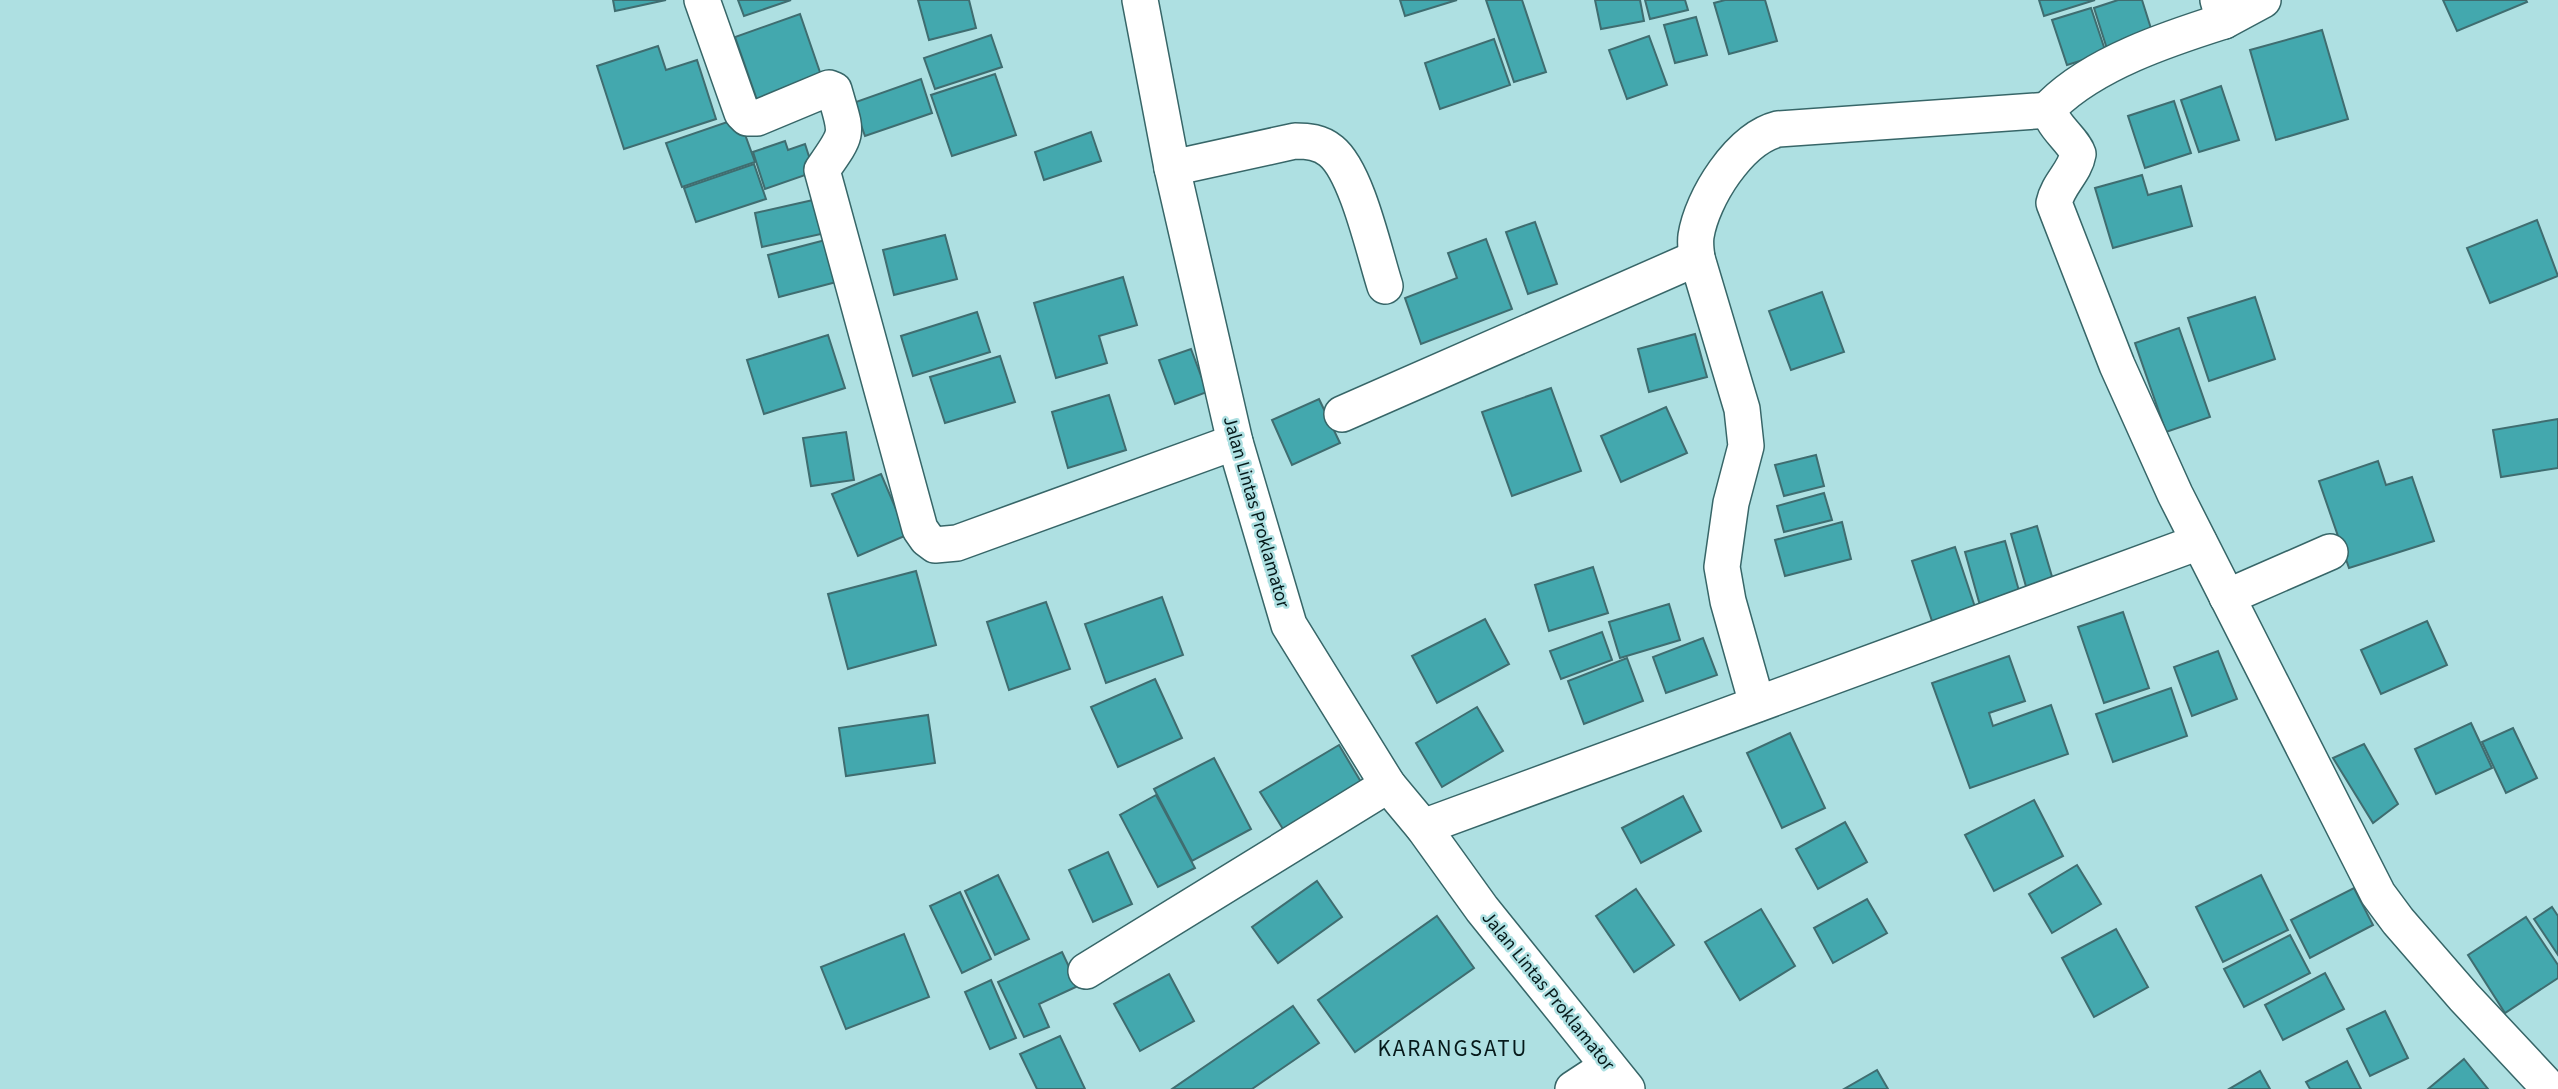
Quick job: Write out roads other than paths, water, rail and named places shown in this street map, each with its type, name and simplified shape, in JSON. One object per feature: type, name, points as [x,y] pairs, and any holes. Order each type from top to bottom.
[{"type":"street","points":[[702,0],[742,113],[747,118],[757,118],[829,88],[834,90],[845,130],[842,142],[822,170],[920,529],[927,539],[935,545],[957,543],[1235,442]]},
{"type":"street","name":"Jalan Lintas Proklamator","points":[[1140,0],[1172,168],[1235,442],[1289,625],[1388,785],[1423,827],[1482,909],[1618,1077]]},
{"type":"street","points":[[2263,0],[2221,10],[2126,57],[2056,101],[2050,110],[2052,118],[2078,154],[2077,161],[2056,194],[2054,203],[2117,365],[2175,494],[2354,851],[2387,908],[2463,997],[2550,1089]]},
{"type":"street","points":[[1757,704],[1728,601],[1722,566],[1731,503],[1746,446],[1742,409],[1697,258],[1695,237],[1714,189],[1748,145],[1767,132],[1778,129],[2050,110]]},
{"type":"street","points":[[1172,168],[1295,141],[1313,142],[1329,149],[1341,161],[1351,181],[1385,286]]},
{"type":"street","points":[[1342,414],[1697,258]]},
{"type":"street","points":[[1423,827],[2199,542]]},
{"type":"street","points":[[2227,597],[2330,552]]},
{"type":"street","points":[[1086,971],[1388,785]]},
{"type":"street","points":[[1573,1089],[1618,1077]]},
{"type":"district","name":"KARANGSATU","points":[[1453,1048]]}]
